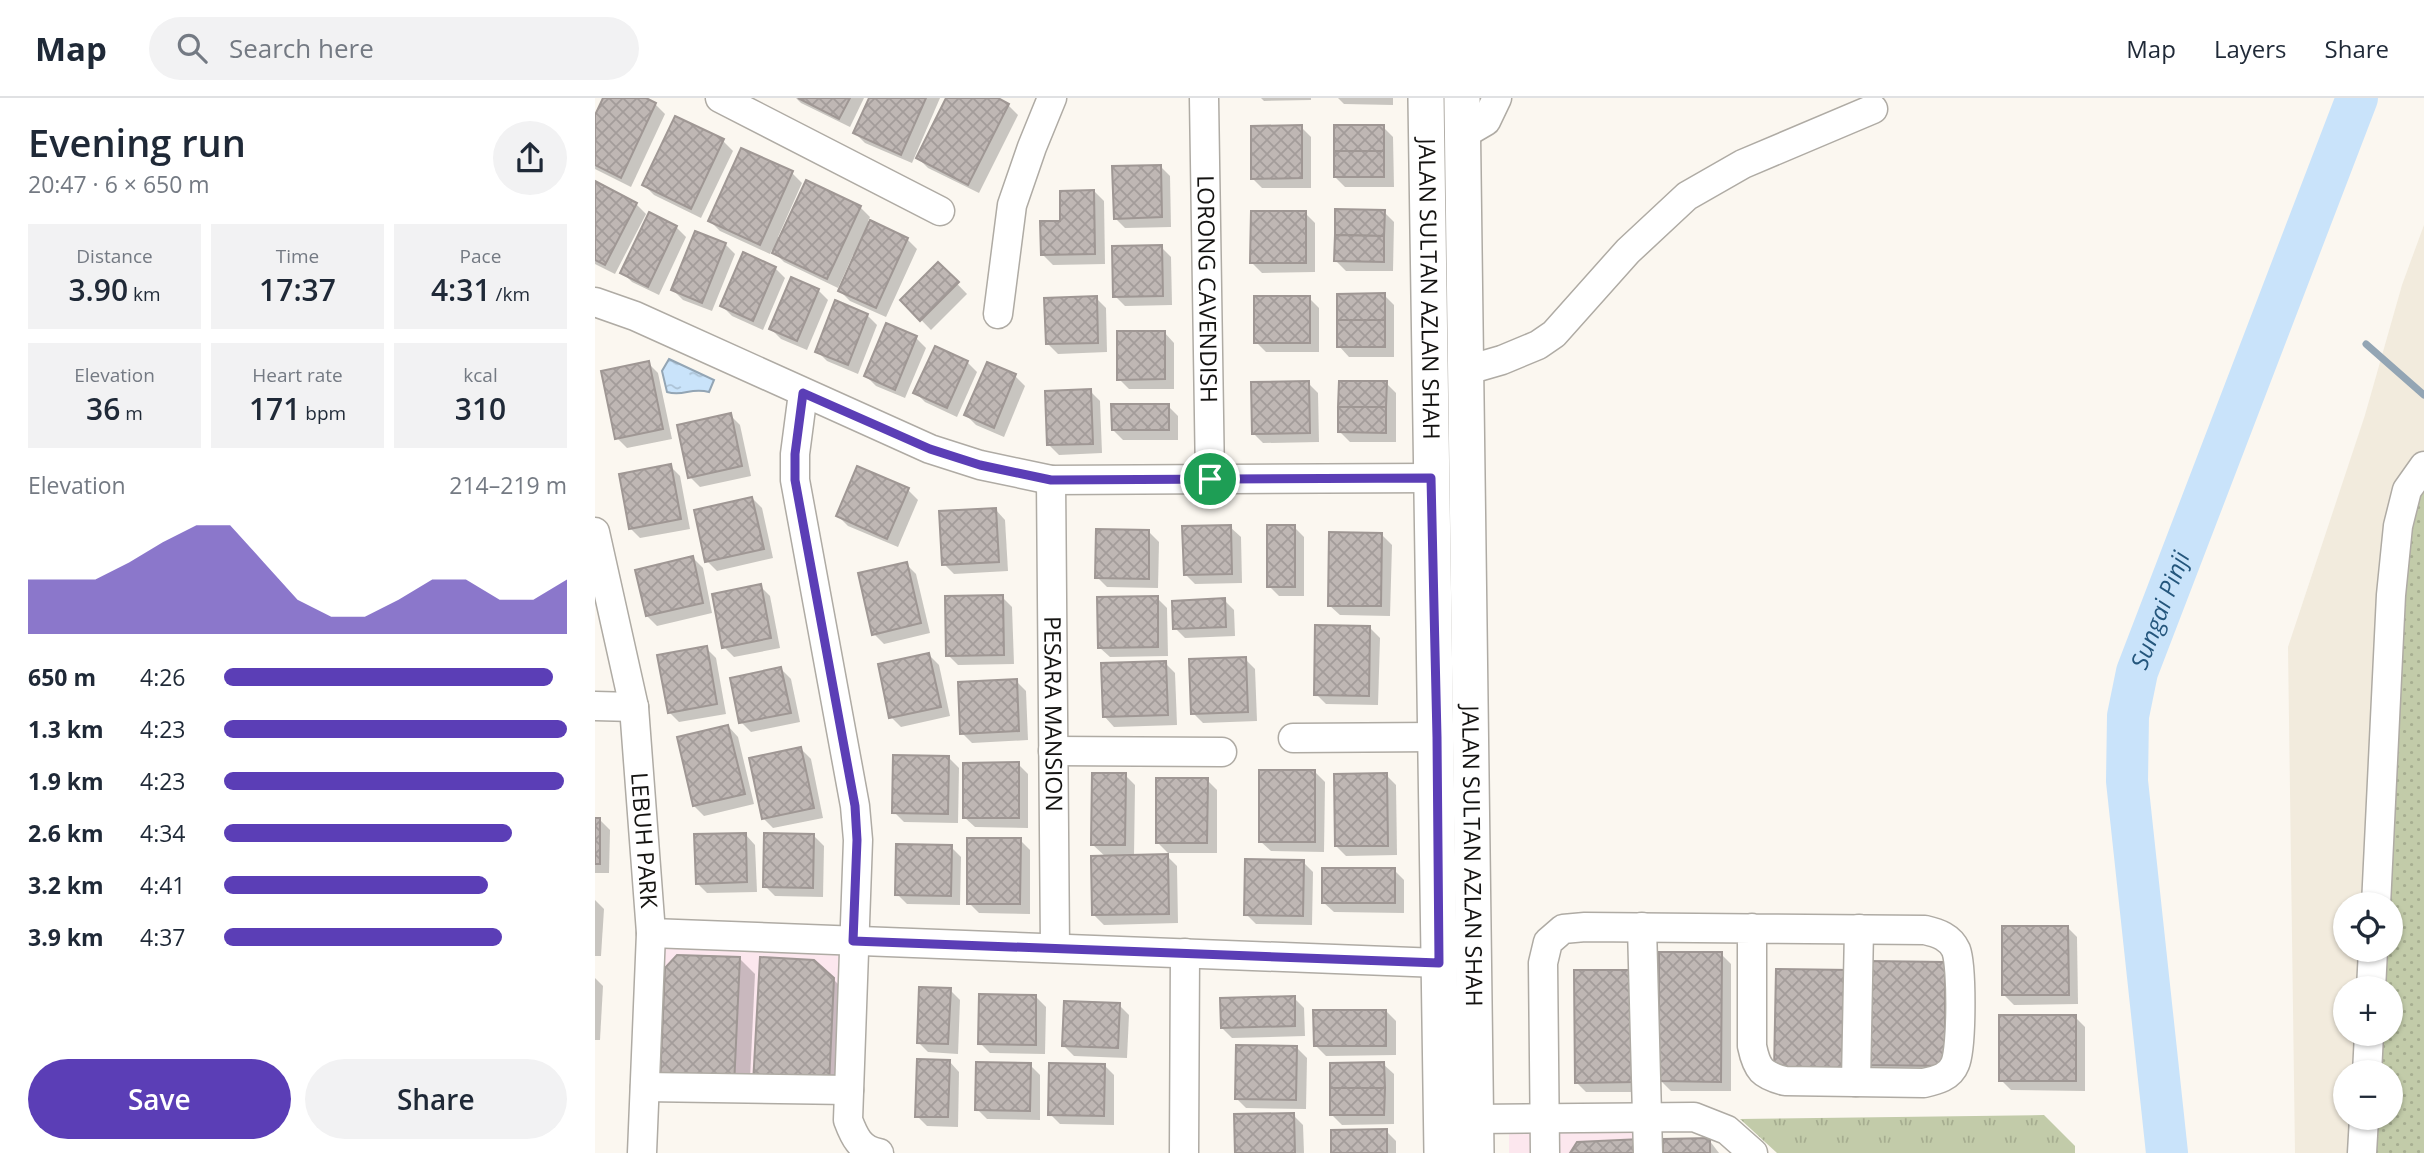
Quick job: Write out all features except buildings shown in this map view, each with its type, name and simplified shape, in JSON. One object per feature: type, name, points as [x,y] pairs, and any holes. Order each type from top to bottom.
[{"type":"main road","name":"JALAN SULTAN AZLAN SHAH","points":[[1426,98],[1442,1153]]},
{"type":"main road","name":"JALAN SULTAN AZLAN SHAH","points":[[1462,98],[1476,1136]]},
{"type":"main road","points":[[1460,1153],[1464,1132],[1476,1136]]},
{"type":"street","points":[[720,98],[940,211]]},
{"type":"street","points":[[998,314],[1012,205],[1052,98]]},
{"type":"street","name":"LORONG CAVENDISH","points":[[1204,98],[1210,479]]},
{"type":"street","points":[[1462,135],[1486,121],[1497,98]]},
{"type":"street","points":[[1464,371],[1502,360],[1538,345],[1554,334],[1628,251],[1686,196],[1743,164],[1873,109]]},
{"type":"street","points":[[595,302],[635,316],[930,449],[980,465],[1051,480],[1431,478]]},
{"type":"street","points":[[803,393],[795,454],[795,480],[855,806],[857,840],[848,1120],[856,1140],[871,1152],[879,1153]]},
{"type":"street","points":[[2377,892],[2391,595],[2398,526],[2407,489],[2424,466]]},
{"type":"street","name":"PESARA MANSION","points":[[1051,480],[1055,948]]},
{"type":"street","name":"LEBUH PARK","points":[[595,532],[634,707],[651,933],[642,1153]]},
{"type":"street","points":[[595,706],[634,707]]},
{"type":"street","points":[[1293,738],[1437,737]]},
{"type":"street","points":[[1053,751],[1222,752]]},
{"type":"street","points":[[1642,927],[1648,1153]]},
{"type":"street","points":[[1545,1153],[1543,963],[1548,942],[1563,929],[1642,927],[1859,929],[1925,930],[1943,934],[1955,947],[1959,964],[1959,1049],[1955,1066],[1942,1079],[1924,1083],[1786,1081],[1768,1076],[1756,1064],[1752,1046],[1752,929]]},
{"type":"street","points":[[1856,1083],[1859,929]]},
{"type":"street","points":[[651,933],[1439,963]]},
{"type":"street","points":[[1184,1153],[1185,953]]},
{"type":"street","points":[[645,1087],[849,1090]]},
{"type":"street","points":[[1476,1136],[1545,1119],[1694,1117],[1727,1130],[1753,1153]]},
{"type":"street","points":[[2363,1153],[2364,1130]]},
{"type":"shaded area","points":[[2424,225],[2424,1153],[2295,1153],[2288,647],[2365,415],[2402,285]]},
{"type":"shaded area","points":[[661,945],[840,951],[835,1105],[656,1099]]},
{"type":"shaded area","points":[[1648,1130],[1648,1153],[1509,1153],[1509,1132]]},
{"type":"green space","points":[[2424,474],[2424,1153],[2368,1153],[2369,1130],[2403,1130],[2403,1060],[2374,1060],[2374,1046],[2403,1046],[2403,976],[2378,976],[2378,962],[2403,962],[2403,892],[2382,892],[2404,529]]},
{"type":"green space","points":[[2044,1115],[2075,1146],[2075,1153],[1777,1153],[1740,1119]]},
{"type":"water","points":[[669,359],[714,380],[709,392],[667,392],[662,371]]},
{"type":"waterway","name":"Sungai Pinji","points":[[2167,1153],[2127,781],[2128,716],[2137,672],[2357,98]]},
{"type":"waterway","points":[[2366,344],[2424,395]]},
{"type":"route","points":[[803,393],[930,449],[980,465],[1051,480],[1210,479],[1431,478],[1439,963],[853,941],[857,840],[855,806],[795,480],[795,454],[803,393]]}]
